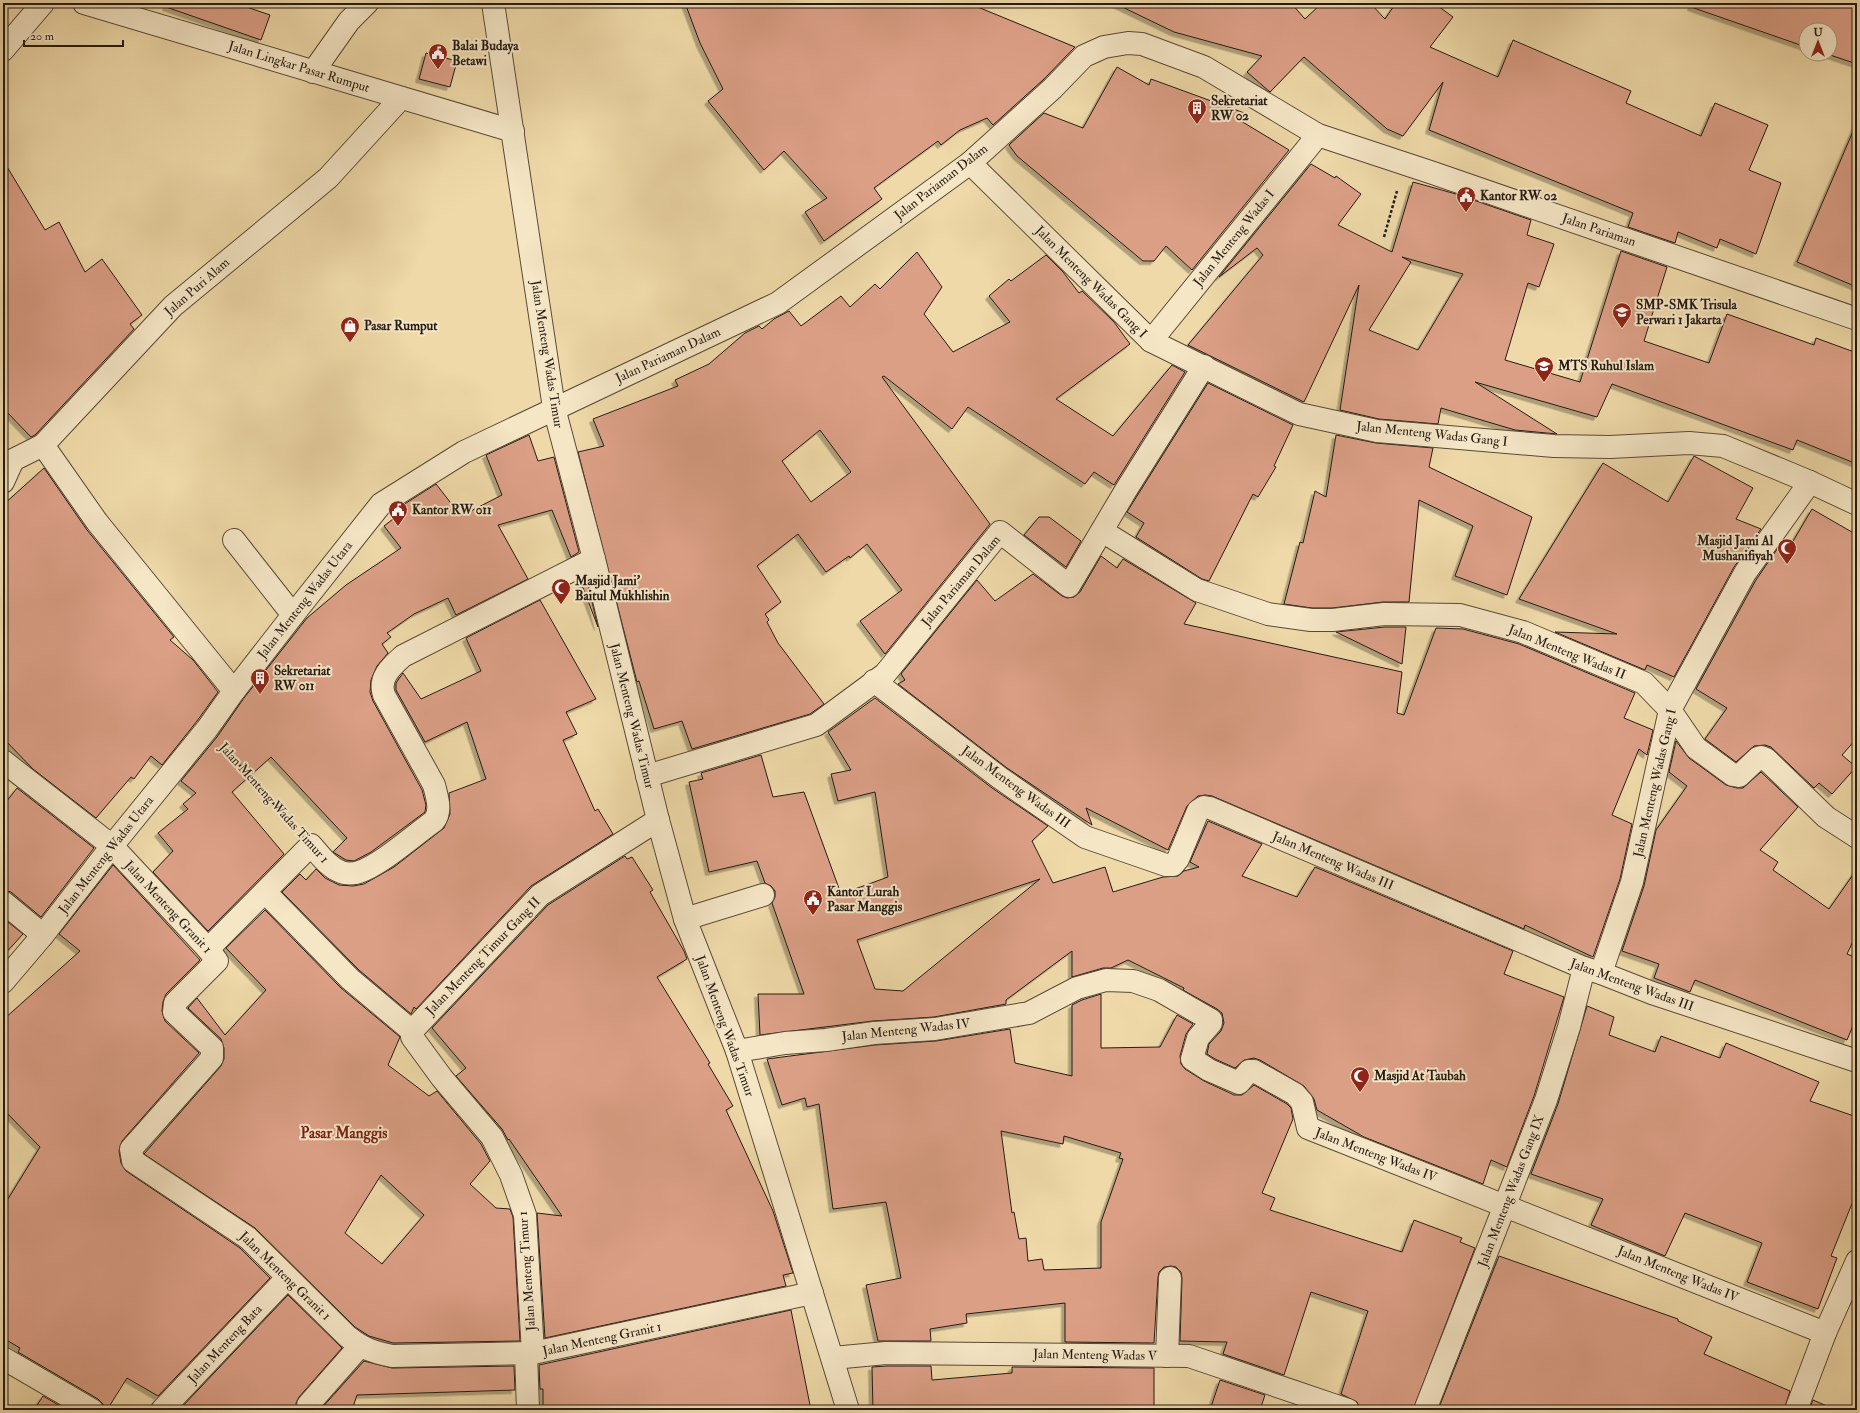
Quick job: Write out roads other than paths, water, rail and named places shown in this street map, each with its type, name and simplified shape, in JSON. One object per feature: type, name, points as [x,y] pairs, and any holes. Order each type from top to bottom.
[{"type":"street","points":[[3,50],[43,3]]},
{"type":"street","name":"Jalan Lingkar Pasar Rumput","points":[[84,3],[513,131]]},
{"type":"street","points":[[312,72],[349,21],[367,3]]},
{"type":"street","name":"Jalan Menteng Wadas Timur","points":[[494,3],[554,408],[594,559],[658,820],[685,919],[737,1051],[848,1410]]},
{"type":"street","name":"Jalan Pariaman Dalam","points":[[554,408],[778,303],[970,162],[1053,88],[1084,56],[1104,47],[1128,43],[1142,44],[1204,67],[1318,135]]},
{"type":"street","name":"Jalan Puri Alam","points":[[3,482],[8,453],[43,445],[173,306],[328,178],[401,98]]},
{"type":"street","name":"Jalan Pariaman","points":[[1318,135],[1857,319]]},
{"type":"street","name":"Jalan Menteng Wadas I","points":[[1151,341],[1318,135]]},
{"type":"street","name":"Jalan Menteng Wadas Gang I","points":[[970,162],[1151,341],[1299,414],[1377,431],[1554,446],[1610,447],[1689,443],[1723,446],[1810,482],[1857,504]]},
{"type":"street","name":"Jalan Pariaman Dalam","points":[[647,776],[816,725],[885,674],[1000,532],[1069,586],[1204,366]]},
{"type":"street","name":"Jalan Menteng Wadas Utara","points":[[3,982],[43,935],[112,846],[207,729],[234,691],[381,504],[464,452],[554,408]]},
{"type":"street","points":[[43,445],[97,522],[234,691]]},
{"type":"street","name":"Jalan Menteng Wadas Gang I","points":[[1592,971],[1632,882],[1670,710],[1745,573],[1810,482]]},
{"type":"street","name":"Jalan Menteng Wadas II","points":[[1102,531],[1197,590],[1268,614],[1311,620],[1333,620],[1384,614],[1460,615],[1522,632],[1644,683],[1670,710],[1696,748],[1733,775],[1739,776],[1758,758],[1761,757],[1766,759],[1826,817],[1857,837]]},
{"type":"street","points":[[234,540],[293,615]]},
{"type":"street","name":"Jalan Menteng Wadas Timur 1","points":[[265,892],[311,845],[325,861],[335,868],[348,873],[358,873],[372,866],[436,818],[438,805],[434,785],[384,695],[381,687],[383,678],[391,666],[403,656],[594,559]]},
{"type":"street","name":"Jalan Menteng Wadas III","points":[[874,681],[1000,778],[1085,837],[1166,865],[1173,865],[1178,859],[1198,810],[1204,807],[1210,808],[1592,971],[1652,993],[1857,1060]]},
{"type":"street","name":"Jalan Menteng Granit 1","points":[[3,761],[112,846],[208,949],[217,961],[175,1003],[174,1012],[212,1048],[212,1058],[131,1149],[132,1161],[248,1238],[347,1336],[360,1346],[372,1352],[392,1356],[529,1353],[812,1294]]},
{"type":"street","name":"Jalan Menteng Timur Gang II","points":[[412,1030],[540,895],[658,820]]},
{"type":"street","points":[[208,949],[265,892],[350,979],[412,1030]]},
{"type":"street","points":[[685,919],[763,895]]},
{"type":"street","points":[[3,902],[43,935]]},
{"type":"street","name":"Jalan Menteng Wadas Gang IX","points":[[1425,1410],[1546,1100],[1569,1027],[1592,971]]},
{"type":"street","name":"Jalan Menteng Wadas IV","points":[[737,1051],[785,1043],[826,1040],[874,1033],[935,1029],[1029,1014],[1077,988],[1106,980],[1133,981],[1159,990],[1211,1020],[1211,1023],[1198,1038],[1192,1059],[1209,1070],[1239,1083],[1250,1071],[1254,1071],[1295,1094],[1302,1102],[1308,1128],[1825,1332]]},
{"type":"street","name":"Jalan Menteng Timur 1","points":[[412,1030],[412,1037],[438,1072],[492,1137],[511,1175],[525,1215],[529,1353],[528,1410]]},
{"type":"street","points":[[1796,1410],[1825,1332],[1857,1261]]},
{"type":"street","name":"Jalan Menteng Bata","points":[[162,1410],[287,1278]]},
{"type":"street","points":[[1167,1356],[1170,1278]]},
{"type":"street","points":[[308,1405],[360,1346]]},
{"type":"street","name":"Jalan Menteng Wadas V","points":[[833,1358],[886,1353],[1189,1356],[1341,1409]]},
{"type":"street","points":[[3,1358],[92,1410]]},
{"type":"place","name":"Balai Budaya Betawi","points":[[438,70]]},
{"type":"place","name":"Sekretariat RW 02","points":[[1197,125]]},
{"type":"place","name":"Kantor RW 02","points":[[1466,213]]},
{"type":"place","name":"SMP-SMK Trisula Perwari 1 Jakarta","points":[[1622,329]]},
{"type":"place","name":"Pasar Rumput","points":[[350,343]]},
{"type":"place","name":"MTS Ruhul Islam","points":[[1544,383]]},
{"type":"place","name":"Kantor RW 011","points":[[398,527]]},
{"type":"place","name":"Masjid Jami Al Mushanifiyah","points":[[1787,565]]},
{"type":"place","name":"Masjid Jami' Baitul Mukhlishin","points":[[561,605]]},
{"type":"place","name":"Sekretariat RW 011","points":[[260,695]]},
{"type":"place","name":"Kantor Lurah Pasar Manggis","points":[[813,916]]},
{"type":"place","name":"Masjid At Taubah","points":[[1360,1093]]},
{"type":"district","name":"Pasar Manggis","points":[[344,1133]]}]
